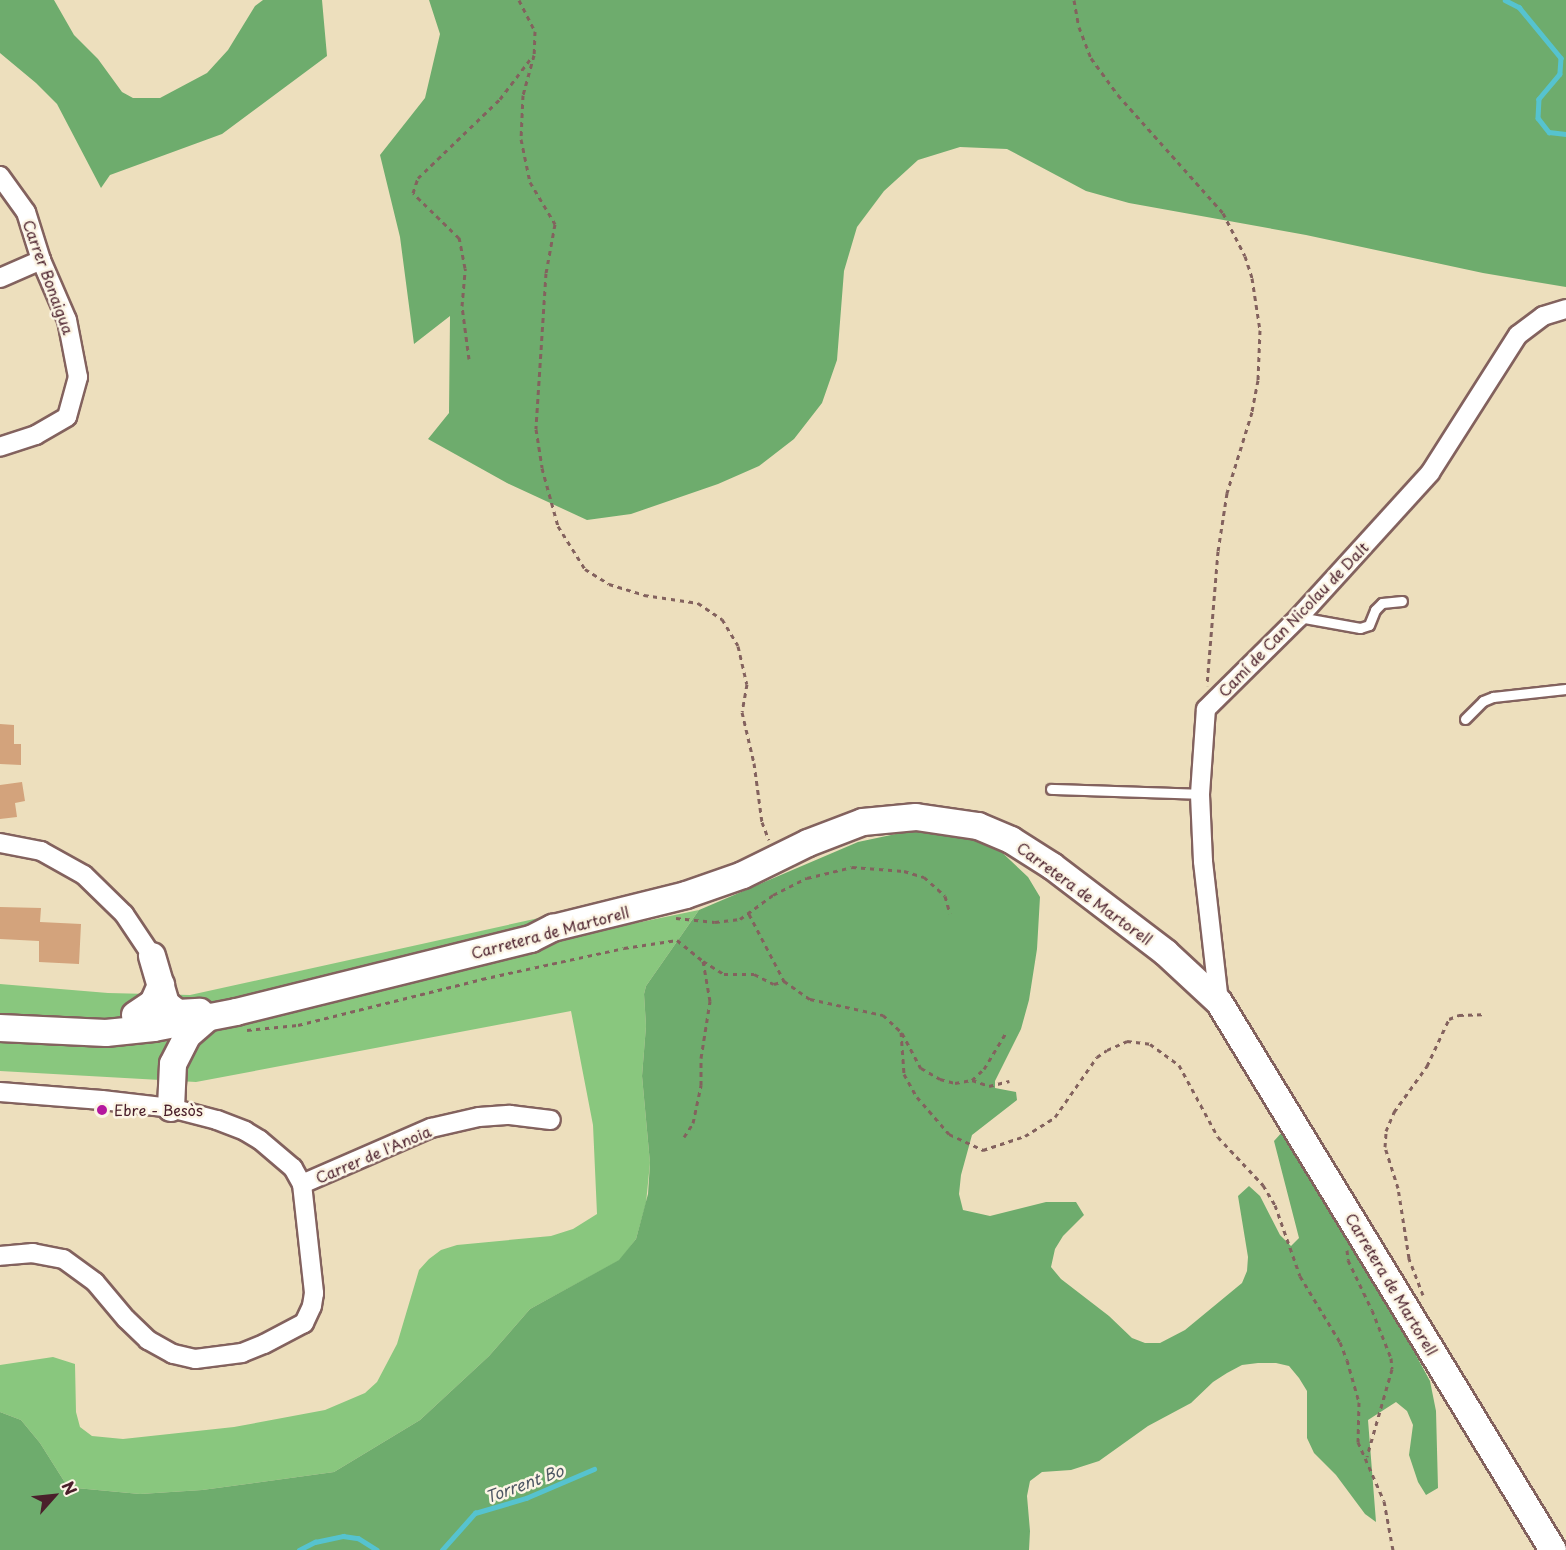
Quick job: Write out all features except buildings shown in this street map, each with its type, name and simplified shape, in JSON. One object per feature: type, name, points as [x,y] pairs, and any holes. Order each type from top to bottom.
[{"type":"main road","name":"Carretera de Martorell","points":[[0,1028],[120,1027],[205,1010],[236,1012],[531,939],[553,928],[715,886],[832,833],[878,820],[935,818],[978,826],[1011,840],[1052,866],[1166,953],[1219,1002],[1553,1550]]},
{"type":"main road","points":[[169,995],[205,1010],[436,948],[553,928]]},
{"type":"main road","points":[[120,1027],[148,1025],[169,1015],[166,971],[152,956]]},
{"type":"main road","points":[[169,995],[186,1015],[217,1009],[236,1012]]},
{"type":"main road","points":[[171,1108],[173,1064],[205,1010]]},
{"type":"main road","points":[[0,1013],[83,1018],[120,1027],[154,1040],[164,1048],[173,1064]]},
{"type":"street","name":"Carrer Bonaigua","points":[[0,176],[26,212],[41,260],[67,320],[78,377],[67,417],[36,435],[0,447]]},
{"type":"street","points":[[0,278],[41,260]]},
{"type":"street","name":"Camí de Can Nicolau de Dalt","points":[[1219,1002],[1203,861],[1200,794],[1206,709],[1299,617],[1430,473],[1518,335],[1543,316],[1566,309]]},
{"type":"street","points":[[0,843],[41,851],[84,875],[124,914],[152,956]]},
{"type":"street","points":[[0,1092],[171,1108],[245,1131],[287,1162],[302,1184],[314,1293],[309,1317],[295,1329],[242,1353],[195,1359],[173,1354],[148,1340],[126,1319],[95,1282],[63,1259],[33,1253],[0,1256]]},
{"type":"street","name":"Carrer de l'Anoia","points":[[302,1184],[431,1128],[479,1118],[510,1115],[551,1120]]},
{"type":"lane","points":[[1299,617],[1344,626],[1366,627],[1378,606],[1388,601],[1402,601]]},
{"type":"lane","points":[[1465,719],[1483,701],[1493,697],[1566,689]]},
{"type":"lane","points":[[1052,789],[1200,794]]},
{"type":"path","points":[[519,0],[536,31],[534,55],[523,95],[520,139],[530,182],[555,224],[546,273],[536,429],[542,468],[558,526],[585,569],[609,584],[644,595],[698,603],[722,619],[738,646],[747,684],[742,712],[754,764],[762,822],[776,858]]},
{"type":"path","points":[[1074,0],[1083,41],[1096,67],[1223,213],[1245,256],[1252,278],[1260,330],[1258,380],[1252,412],[1227,493],[1218,551],[1206,709]]},
{"type":"path","points":[[470,358],[462,306],[465,268],[459,238],[413,193],[418,178],[501,99],[534,55]]},
{"type":"path","points":[[644,906],[667,916],[698,922],[729,922],[749,914],[773,895],[807,878],[852,867],[904,871],[924,877],[945,896],[950,913]]},
{"type":"path","points":[[749,914],[784,981],[810,999],[883,1015],[907,1038],[921,1068],[928,1073],[955,1083],[972,1080],[989,1086],[1009,1081]]},
{"type":"path","points":[[236,1012],[248,1032],[298,1025],[482,979],[624,948],[677,940],[724,974],[754,974],[774,984],[784,981]]},
{"type":"path","points":[[684,1137],[693,1123],[701,1085],[701,1058],[710,1001],[703,961]]},
{"type":"path","points":[[1425,1298],[1409,1258],[1398,1188],[1385,1147],[1386,1131],[1394,1112],[1427,1066],[1449,1019],[1459,1015],[1483,1014]]},
{"type":"path","points":[[972,1080],[984,1069],[1007,1031]]},
{"type":"path","points":[[901,1032],[904,1074],[916,1097],[949,1134],[983,1150],[1025,1136],[1055,1117],[1097,1057],[1118,1044],[1137,1041],[1150,1044],[1170,1055],[1186,1075],[1218,1137],[1263,1185],[1275,1205],[1300,1276],[1340,1342],[1359,1402],[1358,1442],[1384,1501],[1393,1550]]},
{"type":"path","points":[[1346,1248],[1348,1260],[1372,1310],[1391,1358],[1392,1369],[1366,1458]]},
{"type":"green space","points":[[0,0],[54,0],[74,35],[98,59],[122,92],[133,98],[160,98],[207,73],[228,50],[255,6],[263,0],[322,0],[327,56],[222,134],[110,175],[101,188],[57,104],[0,53]]},
{"type":"green space","points":[[429,0],[1566,0],[1566,287],[1483,273],[1306,235],[1129,203],[1086,191],[1007,149],[960,147],[918,160],[884,191],[857,227],[844,271],[837,360],[822,403],[794,439],[759,466],[718,484],[631,514],[587,520],[507,483],[428,439],[449,413],[450,316],[414,344],[400,237],[380,155],[425,98],[440,34]]},
{"type":"green space","points":[[924,828],[994,845],[1028,877],[1040,897],[1037,949],[1029,1000],[1021,1029],[995,1081],[995,1088],[1016,1092],[1017,1100],[972,1135],[961,1175],[959,1194],[963,1210],[990,1216],[1046,1202],[1076,1202],[1084,1215],[1063,1236],[1055,1249],[1051,1267],[1061,1279],[1109,1316],[1132,1338],[1145,1343],[1160,1343],[1185,1330],[1242,1283],[1247,1271],[1248,1257],[1238,1196],[1249,1186],[1260,1196],[1280,1235],[1291,1246],[1299,1238],[1274,1141],[1284,1130],[1322,1198],[1385,1298],[1430,1381],[1436,1411],[1438,1488],[1426,1495],[1418,1482],[1409,1455],[1413,1425],[1407,1411],[1396,1402],[1368,1420],[1376,1522],[1365,1514],[1336,1475],[1314,1453],[1307,1438],[1307,1391],[1299,1378],[1289,1366],[1258,1363],[1242,1365],[1227,1373],[1213,1382],[1191,1403],[1148,1426],[1099,1461],[1071,1470],[1042,1472],[1030,1481],[1027,1496],[1029,1550],[0,1550],[0,1412],[21,1420],[40,1443],[64,1481],[76,1488],[140,1494],[202,1490],[334,1472],[420,1420],[489,1356],[530,1309],[619,1260],[636,1239],[648,1194],[650,1163],[642,1076],[646,1026],[644,994],[646,986],[699,910],[858,842]]},
{"type":"green space","points":[[699,910],[646,986],[644,994],[646,1026],[642,1076],[650,1163],[646,1203],[636,1239],[620,1260],[530,1309],[489,1356],[420,1420],[334,1472],[202,1490],[140,1494],[76,1488],[64,1481],[40,1443],[21,1420],[0,1412],[0,1365],[53,1357],[75,1364],[76,1412],[80,1427],[92,1436],[123,1439],[234,1427],[325,1410],[365,1393],[377,1382],[397,1344],[419,1270],[441,1250],[457,1245],[551,1236],[573,1229],[597,1214],[593,1125],[571,1011],[196,1082],[0,1071],[0,984],[108,993],[190,995],[548,916],[554,940]]},
{"type":"waterway","points":[[1505,0],[1519,7],[1561,58],[1560,74],[1539,99],[1538,118],[1549,132],[1566,134]]},
{"type":"waterway","name":"Torrent Bo","points":[[442,1550],[475,1513],[526,1498],[594,1469]]},
{"type":"waterway","name":"Torrent Bo","points":[[299,1550],[315,1542],[343,1536],[358,1538],[377,1550]]},
{"type":"place","name":"Ebre - Besòs","points":[[102,1110]]}]
